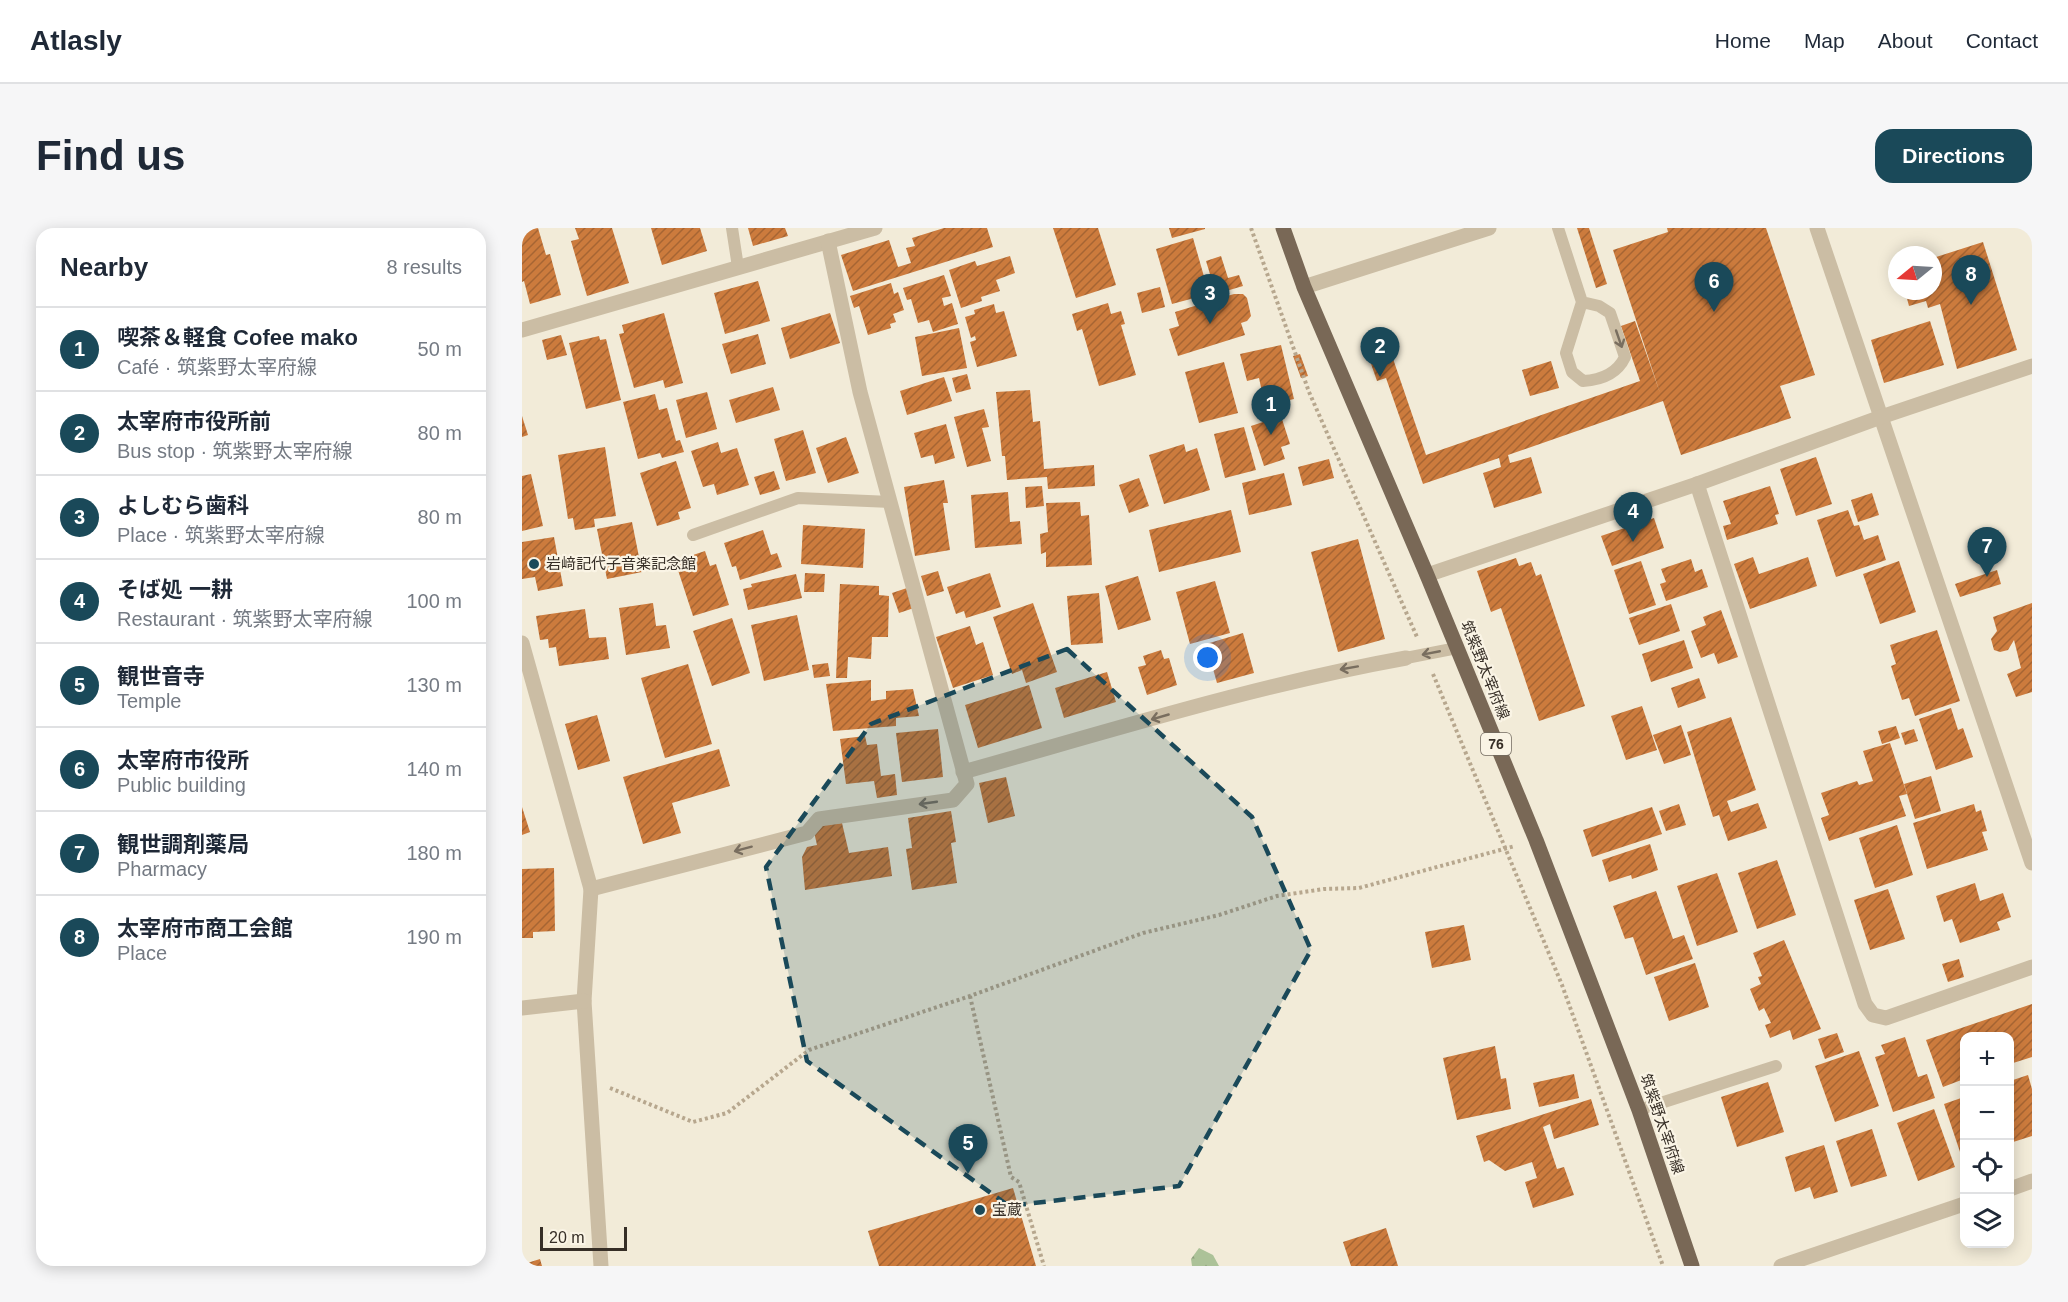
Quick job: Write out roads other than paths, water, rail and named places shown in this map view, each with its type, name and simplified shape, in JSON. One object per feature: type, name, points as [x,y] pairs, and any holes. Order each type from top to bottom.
[{"type":"main road","name":"筑紫野太宰府線","points":[[1283,228],[1304,287],[1427,575],[1536,840],[1639,1110],[1692,1266]]},
{"type":"street","points":[[522,330],[875,228]]},
{"type":"street","points":[[1304,287],[1489,228]]},
{"type":"street","points":[[1817,228],[2032,863]]},
{"type":"street","points":[[591,889],[807,833],[819,819],[952,800],[967,784],[861,392],[828,241]]},
{"type":"street","points":[[1427,575],[1697,484],[1881,417],[2032,366]]},
{"type":"street","points":[[1697,484],[1865,1004],[1873,1015],[1886,1017],[2032,967]]},
{"type":"street","points":[[522,643],[591,889],[584,1001],[602,1266]]},
{"type":"street","points":[[963,772],[1255,690],[1334,671],[1406,658]]},
{"type":"street","points":[[522,1008],[584,1001]]},
{"type":"street","points":[[2014,1188],[2032,1181]]},
{"type":"street","points":[[1781,1266],[1960,1206]]},
{"type":"lane","points":[[732,228],[738,267]]},
{"type":"lane","points":[[1558,228],[1582,302],[1566,352],[1572,372],[1583,381],[1595,380],[1614,372],[1625,357],[1610,312],[1599,306],[1582,302]]},
{"type":"lane","points":[[693,535],[798,498],[891,502]]},
{"type":"lane","points":[[1406,658],[1457,648]]},
{"type":"lane","points":[[1639,1110],[1776,1066]]},
{"type":"place","name":"太宰府市商工会館","points":[[1971,305]]},
{"type":"place","name":"太宰府市役所","points":[[1714,312]]},
{"type":"place","name":"よしむら歯科","points":[[1210,324]]},
{"type":"place","name":"太宰府市役所前","points":[[1380,377]]},
{"type":"place","name":"喫茶＆軽食 Cofee mako","points":[[1271,435]]},
{"type":"place","name":"そば処 一耕","points":[[1633,542]]},
{"type":"place","name":"岩﨑記代子音楽記念館","points":[[534,564]]},
{"type":"place","name":"観世調剤薬局","points":[[1987,577]]},
{"type":"place","name":"観世音寺","points":[[968,1174]]},
{"type":"place","name":"宝蔵","points":[[980,1210]]}]
